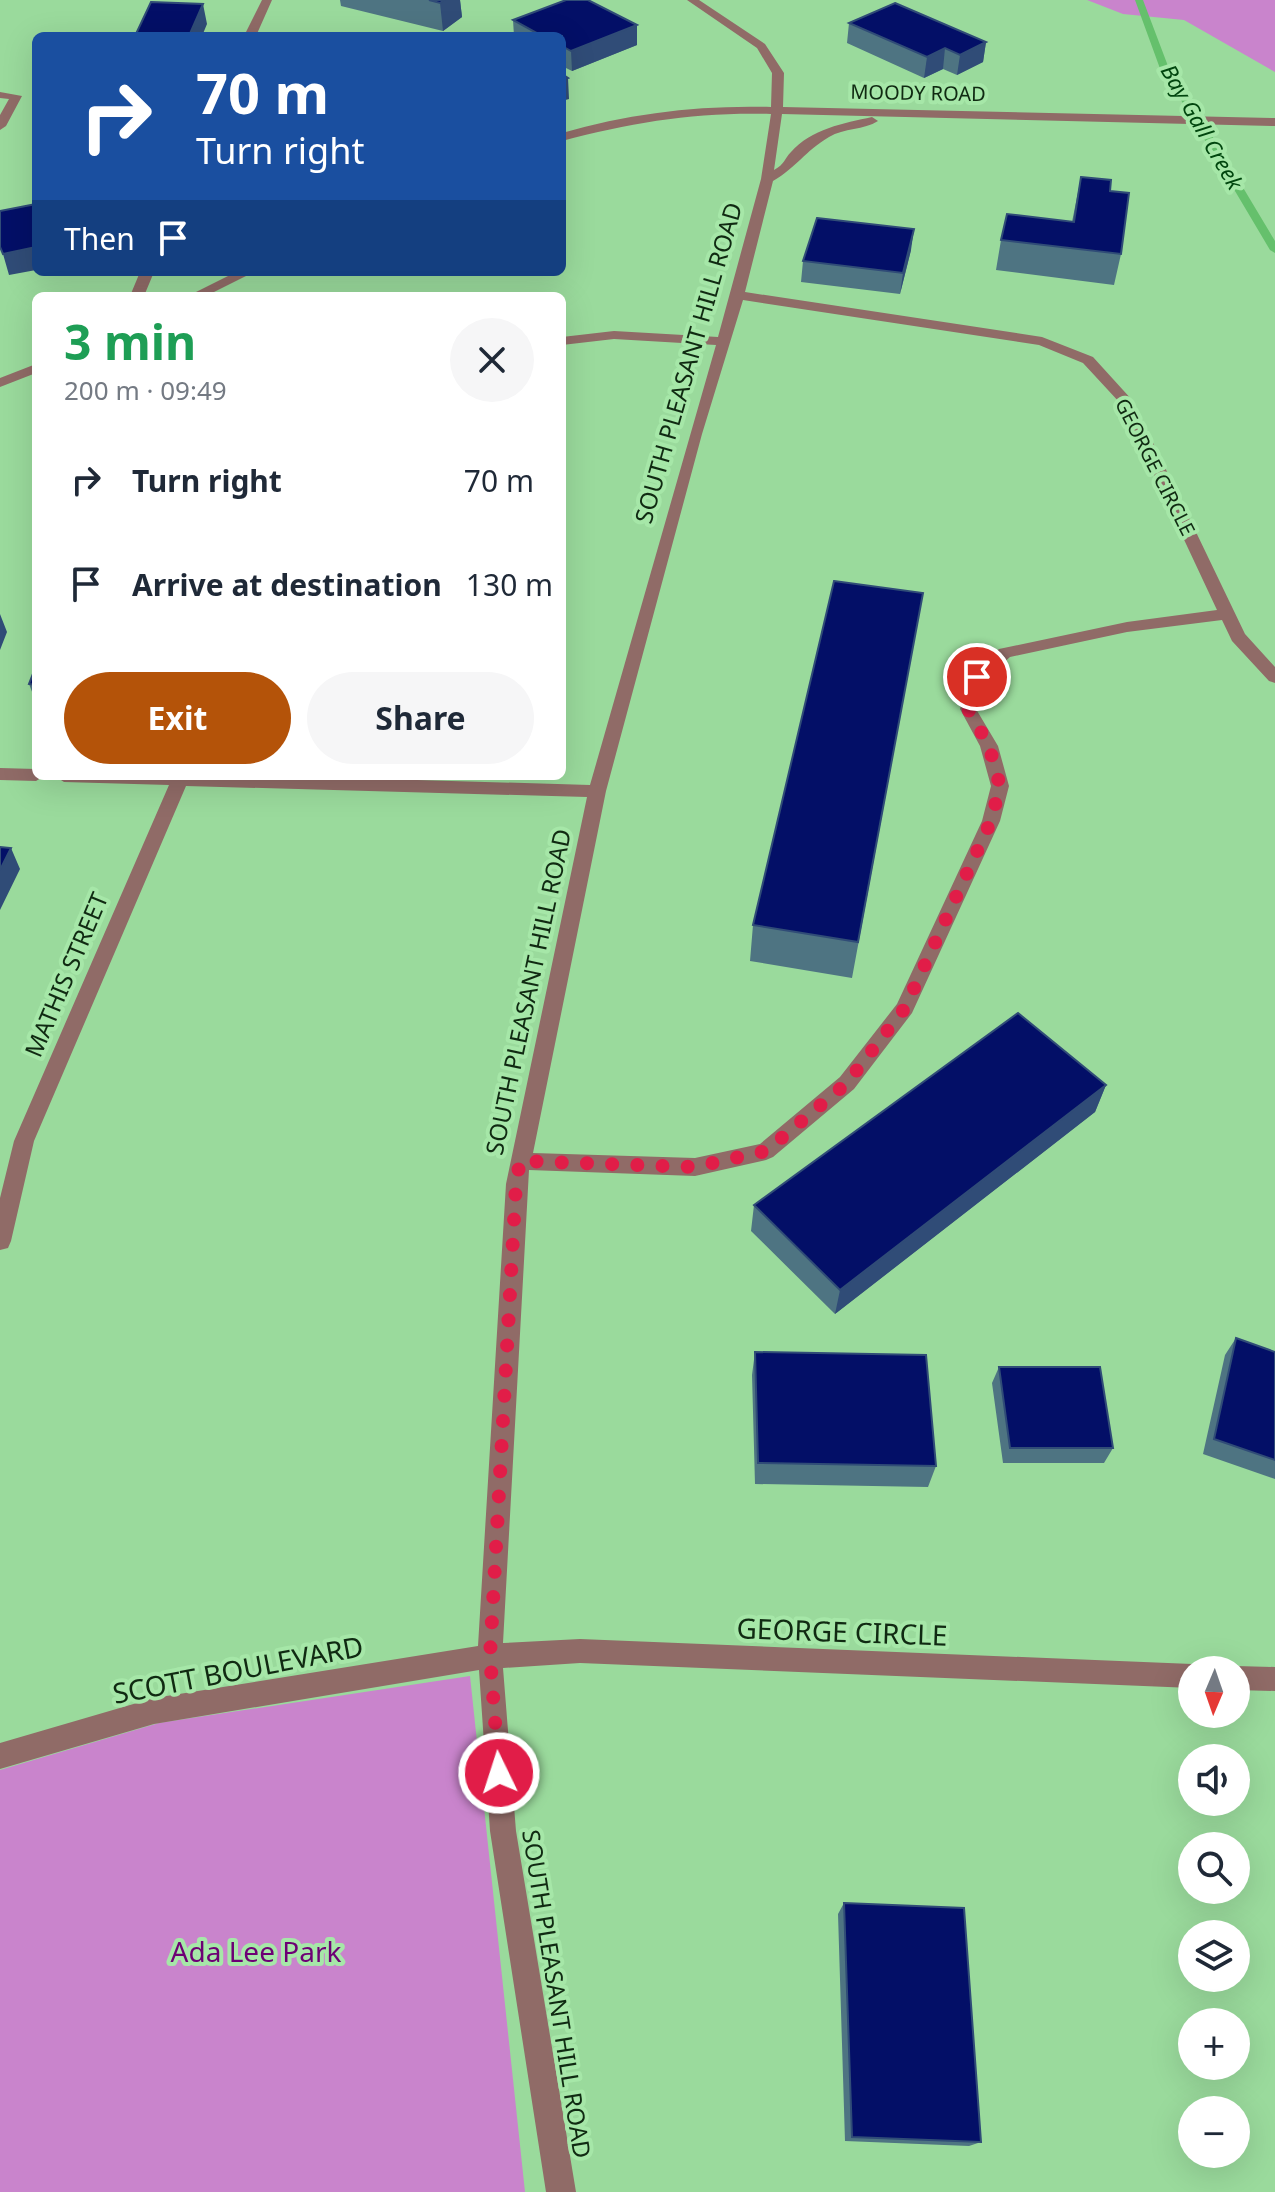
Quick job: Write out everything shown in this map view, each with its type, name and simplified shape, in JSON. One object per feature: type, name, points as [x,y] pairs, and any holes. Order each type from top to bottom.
[{"type":"street","points":[[252,32],[267,0]]},
{"type":"street","name":"SOUTH PLEASANT HILL ROAD","points":[[561,2192],[503,1831],[490,1656],[516,1184],[597,791],[738,295],[767,179],[777,110],[778,73],[761,46],[692,0]]},
{"type":"street","points":[[0,95],[16,96],[0,126]]},
{"type":"street","name":"MOODY ROAD","points":[[566,136],[661,114],[713,109],[1275,122]]},
{"type":"street","points":[[767,179],[790,166],[795,154],[807,144],[839,127],[941,114]]},
{"type":"street","points":[[204,292],[238,276]]},
{"type":"street","name":"GEORGE CIRCLE","points":[[738,295],[1042,341],[1088,360],[1126,401],[1238,637],[1275,677]]},
{"type":"street","points":[[566,341],[614,335],[723,341]]},
{"type":"street","points":[[0,383],[32,370]]},
{"type":"street","points":[[520,1161],[695,1167],[766,1151],[847,1083],[905,1008],[991,821],[1000,786],[989,746],[968,709],[977,677],[1005,653],[1054,641],[1227,614]]},
{"type":"street","points":[[0,774],[32,775]]},
{"type":"street","name":"MATHIS STREET","points":[[0,1241],[24,1141],[180,780]]},
{"type":"street","points":[[215,780],[597,791]]},
{"type":"street","name":"GEORGE CIRCLE","points":[[490,1656],[580,1651],[1178,1675]]},
{"type":"street","name":"SCOTT BOULEVARD","points":[[0,1756],[154,1711],[490,1656]]},
{"type":"street","points":[[1250,1678],[1275,1679]]},
{"type":"green space","points":[[1087,0],[1275,0],[1275,72],[1184,20],[1123,14]]},
{"type":"green space","name":"Ada Lee Park","points":[[470,1676],[525,2192],[0,2192],[0,1770],[159,1723]]},
{"type":"building","points":[[566,0],[588,0],[637,25],[571,51],[566,48],[566,32],[535,32],[513,20]]},
{"type":"building","points":[[151,2],[203,4],[191,32],[137,32]]},
{"type":"building","points":[[895,3],[986,42],[960,55],[945,48],[927,57],[849,23]]},
{"type":"building","points":[[1081,177],[1111,180],[1110,191],[1129,193],[1121,254],[1001,240],[1007,214],[1074,222]]},
{"type":"building","points":[[32,205],[32,248],[3,254],[0,247],[0,211]]},
{"type":"building","points":[[817,218],[914,229],[903,273],[803,261]]},
{"type":"building","points":[[834,581],[923,593],[858,942],[753,925]]},
{"type":"building","points":[[0,847],[11,848],[0,870]]},
{"type":"building","points":[[1018,1013],[1106,1085],[840,1290],[754,1205]]},
{"type":"building","points":[[1236,1338],[1275,1352],[1275,1460],[1214,1439]]},
{"type":"building","points":[[755,1352],[926,1355],[936,1466],[758,1463]]},
{"type":"building","points":[[999,1367],[1100,1367],[1113,1448],[1010,1448]]},
{"type":"building","points":[[844,1903],[964,1908],[981,2142],[852,2137]]},
{"type":"waterway","name":"Bay Gall Creek","points":[[1139,0],[1167,74],[1275,250]]},
{"type":"route","points":[[499,1773],[490,1656],[516,1184],[520,1161],[695,1167],[766,1151],[847,1083],[905,1008],[991,821],[1000,786],[989,746],[968,709],[977,677]]}]
